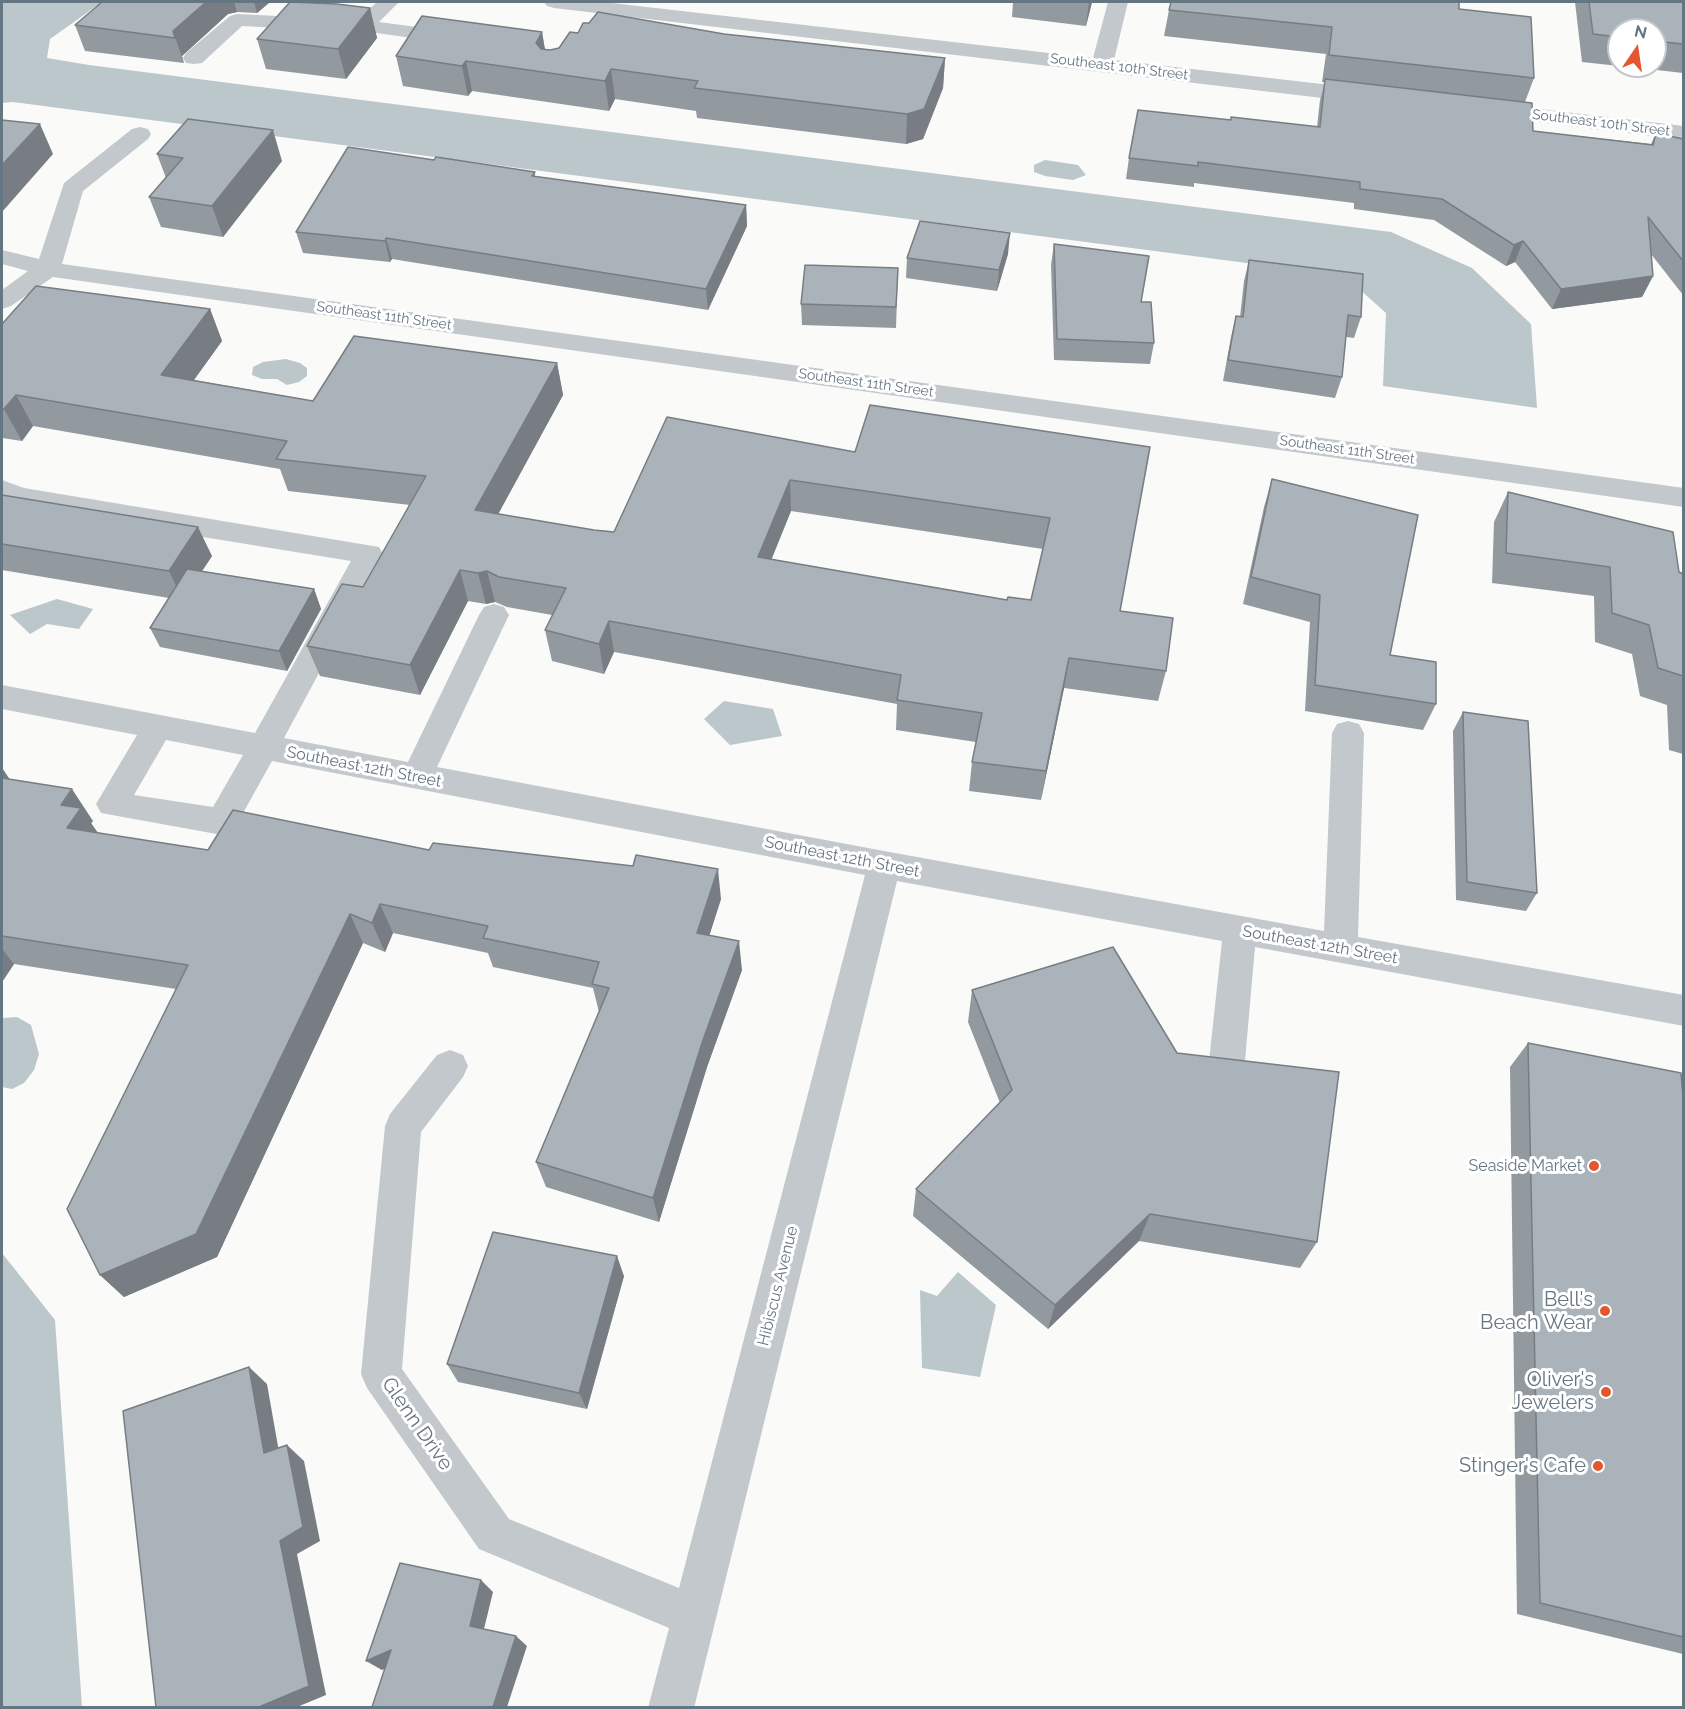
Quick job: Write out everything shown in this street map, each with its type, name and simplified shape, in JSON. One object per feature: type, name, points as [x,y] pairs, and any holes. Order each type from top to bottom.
[{"type":"street","points":[[362,26],[389,2]]},
{"type":"street","name":"Southeast 10th Street","points":[[554,2],[1387,98]]},
{"type":"street","points":[[1102,65],[1118,2]]},
{"type":"street","points":[[583,25],[595,6]]},
{"type":"street","points":[[194,58],[237,20],[362,26],[479,41]]},
{"type":"street","name":"Southeast 10th Street","points":[[1470,108],[1683,133]]},
{"type":"street","points":[[2,301],[48,269],[72,188],[140,134]]},
{"type":"street","name":"Southeast 11th Street","points":[[2,257],[48,269],[1683,498]]},
{"type":"street","points":[[2,489],[18,497],[369,554],[222,822],[112,804],[158,727]]},
{"type":"street","points":[[416,777],[494,615]]},
{"type":"street","name":"Southeast 12th Street","points":[[2,697],[884,865],[1683,1011]]},
{"type":"street","points":[[1340,949],[1348,733]]},
{"type":"street","name":"Hibiscus Avenue","points":[[671,1707],[884,865]]},
{"type":"street","points":[[1227,1061],[1240,930]]},
{"type":"street","name":"Glenn Drive","points":[[450,1066],[403,1126],[381,1374],[494,1533],[694,1616]]},
{"type":"shaded area","points":[[2,2],[102,2],[50,39],[47,58],[89,65],[1391,232],[1472,268],[1531,324],[1537,408],[1383,386],[1386,313],[1349,280],[1285,268],[13,102],[2,103]]},
{"type":"shaded area","points":[[1045,160],[1078,165],[1086,175],[1073,180],[1034,172],[1034,165]]},
{"type":"shaded area","points":[[286,359],[300,363],[307,368],[307,376],[299,382],[287,385],[277,379],[262,379],[252,375],[253,367],[263,362]]},
{"type":"shaded area","points":[[57,599],[93,609],[79,629],[47,624],[30,634],[10,615]]},
{"type":"shaded area","points":[[724,701],[773,709],[782,736],[730,745],[704,719]]},
{"type":"shaded area","points":[[17,1017],[31,1025],[39,1054],[34,1070],[24,1083],[12,1089],[2,1087],[2,1018]]},
{"type":"shaded area","points":[[2,1253],[55,1320],[82,1707],[2,1707]]},
{"type":"shaded area","points":[[958,1272],[996,1305],[980,1377],[922,1368],[920,1290],[937,1296]]},
{"type":"building","points":[[102,2],[206,2],[173,31],[175,38],[75,25]]},
{"type":"building","points":[[290,2],[370,8],[338,49],[257,39]]},
{"type":"building","points":[[1171,2],[1459,2],[1459,9],[1531,17],[1534,78],[1329,55],[1332,27],[1169,10]]},
{"type":"building","points":[[1589,2],[1683,2],[1683,44],[1667,42],[1667,18],[1607,18],[1607,36],[1593,34]]},
{"type":"building","points":[[598,12],[724,34],[945,58],[924,109],[907,114],[694,88],[698,81],[611,69],[605,81],[466,61],[462,66],[396,56],[422,16],[542,32],[536,43],[541,49],[550,50],[559,48],[570,32],[578,33],[583,23],[589,23]]},
{"type":"building","points":[[1325,79],[1532,103],[1533,131],[1653,145],[1656,133],[1683,139],[1683,261],[1648,217],[1653,276],[1561,289],[1523,241],[1514,245],[1442,199],[1360,189],[1360,182],[1198,162],[1198,166],[1129,158],[1138,110],[1320,127]]},
{"type":"building","points":[[188,119],[273,130],[212,206],[149,197],[183,158],[157,154]]},
{"type":"building","points":[[2,120],[40,124],[2,165]]},
{"type":"building","points":[[348,147],[434,160],[436,157],[535,172],[532,176],[746,205],[706,289],[386,238],[385,241],[296,232]]},
{"type":"building","points":[[920,221],[1010,233],[999,270],[907,258]]},
{"type":"building","points":[[1054,244],[1149,256],[1141,302],[1151,302],[1154,343],[1057,339]]},
{"type":"building","points":[[1249,260],[1363,274],[1361,317],[1348,315],[1342,377],[1228,360],[1236,316],[1243,317]]},
{"type":"building","points":[[805,265],[898,268],[896,307],[801,304]]},
{"type":"building","points":[[36,286],[210,309],[161,375],[313,401],[354,336],[557,363],[475,510],[594,530],[614,532],[667,417],[855,452],[870,405],[1150,447],[1120,611],[1173,618],[1166,671],[1069,658],[1046,771],[972,762],[982,713],[897,700],[901,675],[609,621],[599,644],[545,630],[566,588],[499,577],[487,571],[478,573],[460,570],[410,665],[307,646],[342,584],[363,587],[426,476],[276,459],[287,441],[16,395],[2,409],[2,324]],"holes":[[[790,480],[1050,518],[1031,600],[1008,597],[1007,600],[758,557]]]},
{"type":"building","points":[[1272,479],[1418,515],[1390,655],[1436,662],[1436,704],[1315,685],[1320,595],[1251,577]]},
{"type":"building","points":[[1508,492],[1673,532],[1679,572],[1683,574],[1683,676],[1658,668],[1649,625],[1612,613],[1610,567],[1506,553]]},
{"type":"building","points":[[2,495],[198,527],[169,571],[2,544]]},
{"type":"building","points":[[187,569],[314,589],[279,651],[150,628]]},
{"type":"building","points":[[1463,712],[1528,721],[1537,893],[1467,882]]},
{"type":"building","points":[[2,778],[72,789],[61,805],[81,808],[67,828],[208,850],[233,810],[429,850],[433,843],[633,866],[636,855],[718,869],[697,933],[739,941],[703,1040],[653,1198],[536,1162],[609,988],[592,984],[599,962],[483,938],[488,926],[380,904],[372,923],[350,914],[196,1234],[100,1275],[67,1209],[188,965],[2,936]]},
{"type":"building","points":[[1113,947],[1177,1053],[1339,1072],[1317,1242],[1150,1214],[1055,1305],[916,1189],[1012,1090],[972,990]]},
{"type":"building","points":[[1528,1043],[1681,1073],[1683,1097],[1683,1637],[1540,1603]]},
{"type":"building","points":[[493,1232],[617,1256],[579,1393],[447,1364]]},
{"type":"building","points":[[249,1367],[264,1453],[287,1445],[303,1527],[280,1541],[309,1686],[259,1707],[156,1707],[123,1411]]},
{"type":"building","points":[[400,1563],[481,1580],[470,1626],[516,1636],[493,1707],[372,1707],[391,1650],[366,1661]]},
{"type":"place","name":"Seaside Market","points":[[1594,1166]]},
{"type":"place","name":"Bell's Beach Wear","points":[[1605,1311]]},
{"type":"place","name":"Oliver's Jewelers","points":[[1606,1392]]},
{"type":"place","name":"Stinger's Cafe","points":[[1598,1466]]}]
